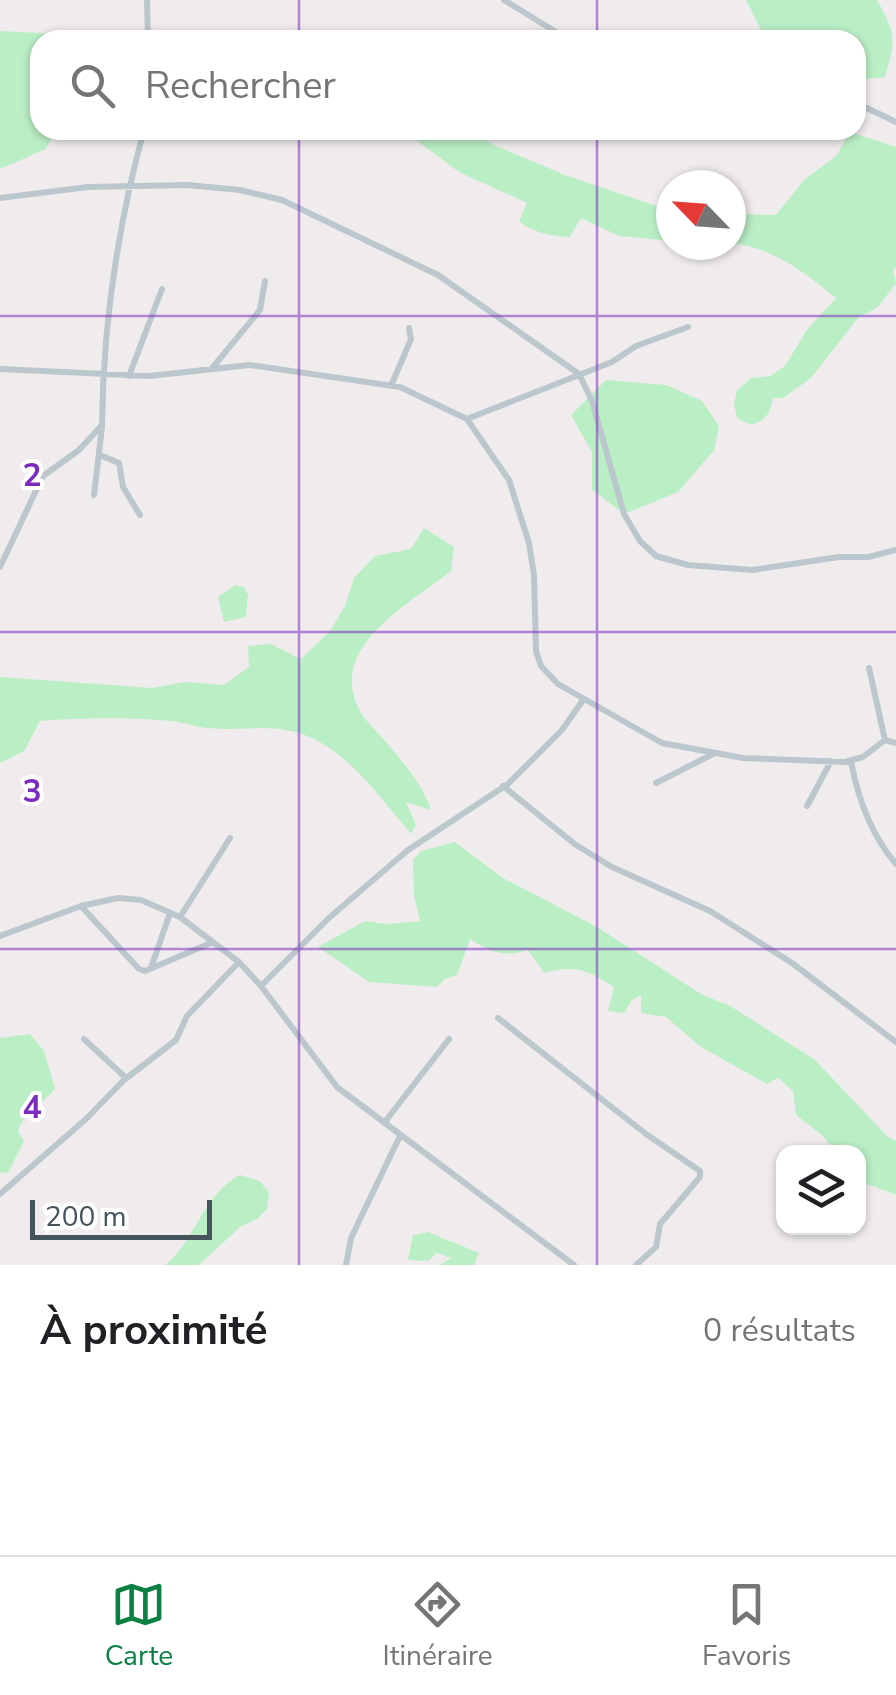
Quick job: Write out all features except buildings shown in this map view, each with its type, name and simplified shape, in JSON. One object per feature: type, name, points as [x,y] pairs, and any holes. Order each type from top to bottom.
[{"type":"street","points":[[147,0],[148,30]]},
{"type":"street","points":[[504,0],[554,30]]},
{"type":"street","points":[[866,108],[896,122]]},
{"type":"street","points":[[94,495],[100,456],[102,376],[128,187],[141,140]]},
{"type":"street","points":[[0,198],[88,186],[211,186],[282,200],[438,275],[580,374],[592,401],[624,514],[640,541],[656,556],[688,565],[752,570],[818,559],[868,558],[896,550]]},
{"type":"street","points":[[213,367],[260,310],[265,282]]},
{"type":"street","points":[[129,376],[162,289]]},
{"type":"street","points":[[390,386],[411,340],[409,328]]},
{"type":"street","points":[[467,419],[688,328]]},
{"type":"street","points":[[0,369],[129,376],[264,366],[390,386],[467,419],[509,480],[530,543],[534,643],[541,666],[550,677],[583,700],[662,743],[773,761],[851,761],[885,740],[896,743]]},
{"type":"street","points":[[0,567],[44,476],[80,450],[102,425]]},
{"type":"street","points":[[100,456],[119,463],[124,487],[140,515]]},
{"type":"street","points":[[868,668],[885,740]]},
{"type":"street","points":[[261,986],[330,917],[400,857],[503,786],[562,730],[583,700]]},
{"type":"street","points":[[656,783],[716,752]]},
{"type":"street","points":[[807,806],[832,761]]},
{"type":"street","points":[[851,761],[871,826],[896,864]]},
{"type":"street","points":[[503,786],[576,845],[612,867],[710,912],[792,963],[896,1042]]},
{"type":"street","points":[[180,918],[230,838]]},
{"type":"street","points":[[0,936],[81,906],[118,898],[141,900],[180,918],[214,941],[261,986],[337,1086],[574,1265]]},
{"type":"street","points":[[81,906],[139,968],[150,969],[214,941]]},
{"type":"street","points":[[150,969],[170,913]]},
{"type":"street","points":[[0,1194],[86,1119],[126,1078],[176,1040],[187,1016],[238,962]]},
{"type":"street","points":[[498,1018],[646,1134],[700,1171],[700,1177],[660,1224],[656,1247],[636,1265]]},
{"type":"street","points":[[84,1039],[126,1078]]},
{"type":"street","points":[[384,1122],[450,1039]]},
{"type":"street","points":[[346,1265],[352,1238],[400,1136]]},
{"type":"green space","points":[[746,0],[877,0],[892,37],[885,77],[866,79],[866,30],[761,30]]},
{"type":"green space","points":[[0,31],[30,33],[30,140],[51,140],[46,149],[0,169]]},
{"type":"green space","points":[[866,137],[896,147],[896,283],[878,307],[858,318],[811,378],[783,398],[773,398],[766,416],[751,425],[737,418],[737,390],[751,378],[770,376],[785,366],[806,331],[836,298],[800,270],[746,245],[746,214],[776,215],[804,180],[837,155],[845,140]]},
{"type":"green space","points":[[416,140],[486,140],[565,175],[656,206],[656,240],[619,236],[581,218],[570,237],[550,235],[519,221],[527,203],[459,172]]},
{"type":"green space","points":[[606,380],[666,385],[702,401],[719,426],[714,450],[678,492],[624,514],[592,490],[592,452],[571,415]]},
{"type":"green space","points":[[424,528],[454,547],[451,571],[377,629],[354,667],[352,688],[362,715],[405,765],[427,800],[431,810],[406,802],[416,825],[411,834],[338,754],[307,736],[282,729],[221,729],[138,719],[40,721],[24,751],[0,763],[0,677],[152,688],[185,682],[224,685],[249,667],[248,646],[271,644],[301,659],[330,631],[345,606],[354,578],[375,556],[411,549]]},
{"type":"green space","points":[[235,585],[244,587],[248,595],[246,617],[224,622],[218,597]]},
{"type":"green space","points":[[455,842],[503,878],[597,927],[701,994],[730,1006],[814,1059],[896,1141],[896,1195],[866,1183],[866,1145],[830,1145],[796,1115],[793,1091],[778,1078],[767,1084],[701,1047],[666,1017],[641,1013],[641,995],[632,1000],[624,1013],[608,1011],[614,987],[596,976],[573,969],[544,973],[528,950],[498,952],[470,939],[457,975],[437,987],[369,982],[318,947],[365,921],[420,921],[413,860],[421,851]]},
{"type":"green space","points":[[30,1034],[44,1051],[55,1089],[24,1119],[18,1131],[24,1141],[8,1173],[0,1172],[0,1038]]},
{"type":"green space","points":[[240,1175],[260,1181],[269,1193],[267,1209],[240,1227],[199,1265],[165,1265],[185,1243],[217,1194]]},
{"type":"green space","points":[[428,1232],[479,1253],[474,1265],[440,1265],[451,1258],[437,1253],[428,1261],[408,1260],[413,1235]]}]
